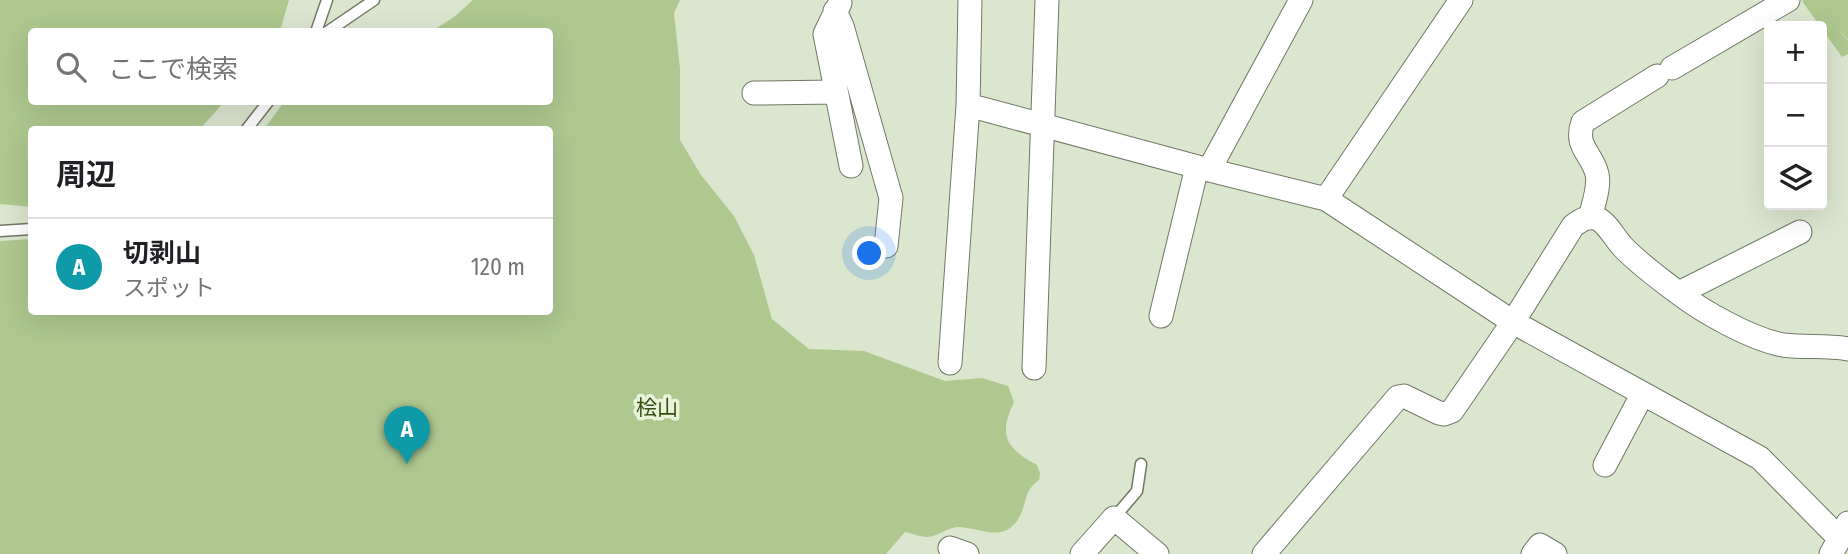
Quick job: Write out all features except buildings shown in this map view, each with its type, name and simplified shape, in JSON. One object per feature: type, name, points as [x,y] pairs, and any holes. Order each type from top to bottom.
[{"type":"street","points":[[950,363],[968,105],[970,0]]},
{"type":"street","points":[[1034,368],[1047,0]]},
{"type":"street","points":[[1161,316],[1203,169],[1301,0]]},
{"type":"street","points":[[1326,199],[1461,0]]},
{"type":"street","points":[[1590,218],[1598,176],[1580,142],[1579,132],[1583,122],[1788,0]]},
{"type":"street","points":[[838,5],[825,34],[851,166]]},
{"type":"street","points":[[838,5],[891,198],[886,246]]},
{"type":"street","points":[[754,93],[836,92]]},
{"type":"street","points":[[968,105],[1203,169],[1326,199],[1513,322],[1760,458],[1840,538]]},
{"type":"street","points":[[1264,554],[1395,399],[1404,396],[1439,414],[1452,411],[1513,322],[1573,226],[1584,218],[1596,218],[1624,248],[1679,293],[1733,326],[1783,345],[1848,349]]},
{"type":"street","points":[[1679,293],[1800,232]]},
{"type":"street","points":[[1605,465],[1642,395]]},
{"type":"street","points":[[1082,554],[1114,518],[1157,554]]},
{"type":"street","points":[[1533,554],[1540,545],[1555,554]]},
{"type":"lane","points":[[317,28],[327,0]]},
{"type":"lane","points":[[333,28],[374,0]]},
{"type":"lane","points":[[249,126],[266,105]]},
{"type":"lane","points":[[0,231],[28,229]]},
{"type":"lane","points":[[1114,518],[1137,491],[1141,464]]},
{"type":"green space","points":[[0,0],[289,0],[281,28],[28,28],[28,105],[221,105],[203,126],[28,126],[28,207],[0,204]]},
{"type":"green space","name":"桧山","points":[[473,0],[680,0],[674,13],[680,68],[680,140],[701,175],[734,216],[754,255],[772,319],[809,349],[864,351],[945,381],[982,378],[1008,386],[1014,402],[1006,424],[1008,440],[1018,453],[1037,465],[1040,473],[1039,480],[1027,494],[1020,515],[1011,528],[997,533],[957,527],[927,537],[905,532],[886,554],[0,554],[0,241],[28,239],[28,315],[553,315],[553,126],[266,126],[282,105],[553,105],[553,28],[437,28]]},
{"type":"green space","points":[[1848,0],[1848,40],[1835,25],[1848,41],[1848,54],[1842,57],[1827,36],[1827,21],[1816,21],[1802,1]]},
{"type":"place","name":"切剥山","points":[[407,464]]}]
